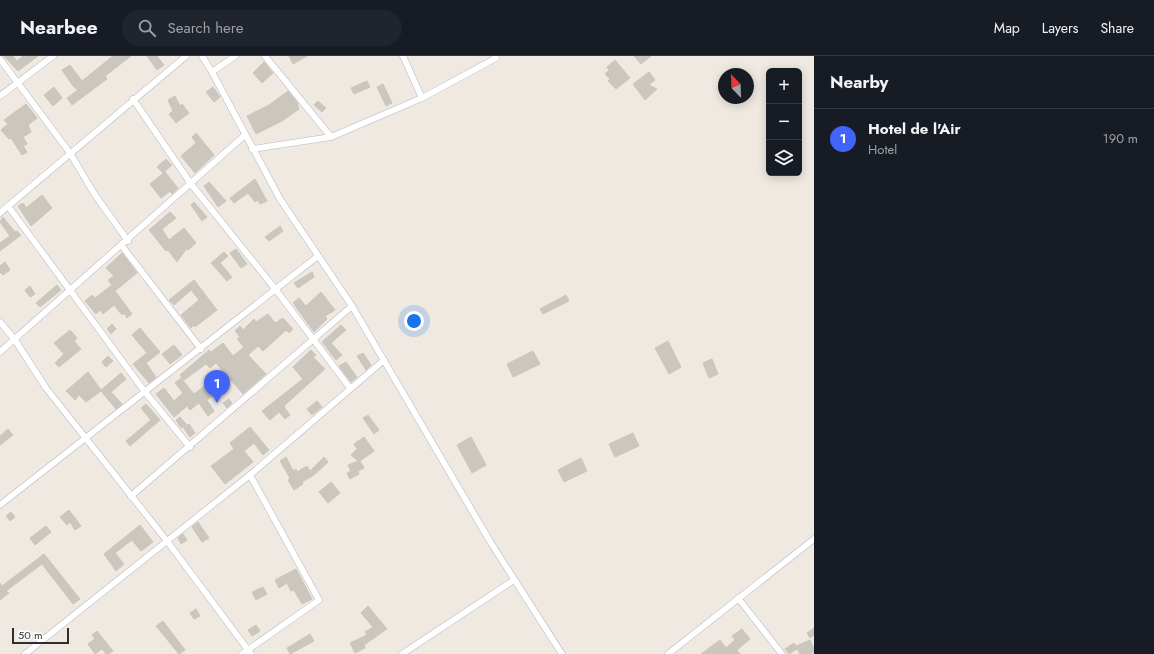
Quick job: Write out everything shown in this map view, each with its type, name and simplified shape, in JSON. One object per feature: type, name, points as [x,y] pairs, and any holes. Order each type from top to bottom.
[{"type":"street","points":[[0,96],[54,56]]},
{"type":"street","points":[[0,213],[133,99],[186,56]]},
{"type":"street","points":[[202,56],[280,198],[352,306],[514,580],[562,654]]},
{"type":"street","points":[[212,72],[235,56]]},
{"type":"street","points":[[265,56],[331,137]]},
{"type":"street","points":[[403,56],[422,98]]},
{"type":"street","points":[[252,149],[331,137],[422,98],[496,57]]},
{"type":"street","points":[[0,59],[70,153],[95,195],[128,241]]},
{"type":"street","points":[[133,99],[192,184],[276,290],[350,388]]},
{"type":"street","points":[[0,352],[70,289],[128,241],[245,135]]},
{"type":"street","points":[[8,206],[145,392],[190,447]]},
{"type":"street","points":[[122,246],[201,349]]},
{"type":"street","points":[[0,505],[86,440],[318,256]]},
{"type":"street","points":[[131,496],[190,447],[352,306]]},
{"type":"street","points":[[0,322],[15,340],[46,388],[167,541],[249,652]]},
{"type":"street","points":[[25,654],[250,475],[384,360]]},
{"type":"street","points":[[242,654],[249,652],[319,600],[250,475]]},
{"type":"street","points":[[668,654],[814,539]]},
{"type":"street","points":[[402,654],[514,580]]},
{"type":"street","points":[[738,598],[782,654]]},
{"type":"building","points":[[4,56],[13,56],[17,61],[23,56],[38,56],[18,71]]},
{"type":"building","points":[[113,56],[131,56],[105,76],[107,79],[72,105],[67,98],[78,90],[73,86],[62,70],[70,65],[82,81]]},
{"type":"building","points":[[147,56],[157,56],[164,65],[157,70]]},
{"type":"building","points":[[289,56],[307,56],[293,64]]},
{"type":"building","points":[[634,56],[651,56],[641,64]]},
{"type":"building","points":[[615,60],[630,78],[616,89],[608,81],[610,79],[605,74],[609,70],[607,67]]},
{"type":"building","points":[[264,62],[273,73],[262,83],[253,73]]},
{"type":"building","points":[[649,72],[655,80],[649,85],[657,89],[645,100],[633,84]]},
{"type":"building","points":[[367,81],[370,87],[354,94],[351,88]]},
{"type":"building","points":[[383,84],[392,103],[386,106],[377,87]]},
{"type":"building","points":[[54,87],[62,98],[53,106],[44,95]]},
{"type":"building","points":[[213,87],[220,97],[214,102],[206,92]]},
{"type":"building","points":[[288,91],[297,102],[299,109],[282,121],[256,134],[247,116],[269,105]]},
{"type":"building","points":[[175,96],[180,106],[182,104],[189,113],[176,123],[169,114],[173,111],[168,100]]},
{"type":"building","points":[[318,101],[326,108],[322,112],[314,105]]},
{"type":"building","points":[[26,104],[37,118],[28,125],[31,132],[23,137],[27,144],[23,146],[27,152],[22,155],[11,138],[9,139],[1,130],[8,124],[4,120]]},
{"type":"building","points":[[196,133],[214,155],[195,173],[181,156],[196,143],[192,137]]},
{"type":"building","points":[[166,159],[172,165],[163,173],[157,167]]},
{"type":"building","points":[[165,172],[178,188],[172,194],[170,191],[161,198],[150,184]]},
{"type":"building","points":[[255,179],[267,201],[260,204],[258,200],[255,202],[248,193],[234,203],[230,198]]},
{"type":"building","points":[[209,182],[226,201],[218,207],[204,186]]},
{"type":"building","points":[[42,195],[52,208],[31,226],[18,206],[23,203],[26,208]]},
{"type":"building","points":[[194,202],[207,217],[202,221],[191,205]]},
{"type":"building","points":[[170,212],[176,218],[162,229],[169,240],[184,228],[196,243],[188,250],[187,248],[177,262],[149,230]]},
{"type":"building","points":[[3,217],[15,232],[17,231],[21,235],[0,251],[0,243],[10,236],[0,222]]},
{"type":"building","points":[[280,226],[283,231],[269,241],[265,237]]},
{"type":"building","points":[[236,249],[247,264],[241,268],[230,253]]},
{"type":"building","points":[[224,252],[228,256],[220,263],[232,277],[227,281],[211,263]]},
{"type":"building","points":[[122,253],[137,273],[115,291],[132,314],[127,318],[124,313],[122,315],[114,305],[103,314],[100,310],[96,314],[85,301],[92,295],[95,298],[112,285],[108,280],[114,276],[106,268]]},
{"type":"building","points":[[5,262],[10,270],[3,275],[0,272],[0,266]]},
{"type":"building","points":[[312,272],[314,277],[298,288],[294,283]]},
{"type":"building","points":[[194,280],[217,310],[195,327],[194,325],[191,328],[181,315],[199,300],[191,290],[174,305],[169,300]]},
{"type":"building","points":[[57,285],[61,290],[40,307],[36,303]]},
{"type":"building","points":[[30,286],[35,294],[30,297],[25,290]]},
{"type":"building","points":[[321,292],[335,310],[325,316],[327,319],[314,332],[293,303],[299,298],[306,306]]},
{"type":"building","points":[[566,295],[569,301],[543,314],[540,309]]},
{"type":"building","points":[[268,314],[275,323],[283,318],[293,329],[289,333],[286,330],[263,351],[258,346],[248,355],[266,374],[243,394],[216,363],[210,368],[206,364],[184,380],[180,375],[209,350],[211,352],[223,343],[233,356],[244,347],[237,339],[240,337],[235,331],[240,326],[243,330],[254,319],[256,322]]},
{"type":"building","points":[[112,324],[116,329],[111,334],[107,329]]},
{"type":"building","points":[[341,325],[346,330],[331,343],[342,355],[336,360],[322,342]]},
{"type":"building","points":[[140,328],[160,352],[146,363],[156,377],[149,383],[133,364],[147,353],[132,335]]},
{"type":"building","points":[[70,330],[77,338],[74,341],[81,349],[59,367],[55,363],[64,354],[54,343]]},
{"type":"building","points":[[668,341],[681,367],[669,374],[655,348]]},
{"type":"building","points":[[174,345],[182,355],[170,364],[162,354]]},
{"type":"building","points":[[311,350],[316,355],[313,357],[325,369],[286,404],[284,407],[290,415],[285,419],[279,412],[270,420],[262,411],[303,379],[293,367]]},
{"type":"building","points":[[533,351],[540,364],[513,377],[507,364]]},
{"type":"building","points":[[363,353],[371,365],[366,370],[357,356]]},
{"type":"building","points":[[108,356],[113,361],[106,367],[102,362]]},
{"type":"building","points":[[712,359],[718,374],[709,378],[703,363]]},
{"type":"building","points":[[346,362],[357,377],[351,382],[339,366]]},
{"type":"building","points":[[88,372],[101,390],[121,373],[126,379],[111,392],[122,404],[116,409],[101,391],[86,402],[79,395],[75,400],[66,391]]},
{"type":"building","points":[[181,378],[194,394],[206,385],[214,395],[207,400],[214,411],[208,416],[199,403],[190,410],[187,406],[174,417],[156,394],[164,388],[174,401],[183,393],[175,383]]},
{"type":"building","points":[[229,399],[232,403],[227,408],[223,403]]},
{"type":"building","points":[[317,401],[322,407],[312,415],[307,409]]},
{"type":"building","points":[[146,404],[160,420],[130,446],[126,441],[151,420],[141,408]]},
{"type":"building","points":[[368,415],[379,430],[374,434],[363,418]]},
{"type":"building","points":[[180,417],[186,424],[181,428],[176,420]]},
{"type":"building","points":[[189,424],[195,433],[190,437],[183,427]]},
{"type":"building","points":[[250,427],[269,450],[263,455],[254,443],[244,451],[253,462],[225,484],[211,466],[234,449],[230,443]]},
{"type":"building","points":[[8,429],[13,435],[0,445],[0,436]]},
{"type":"building","points":[[633,433],[639,446],[615,457],[609,444]]},
{"type":"building","points":[[364,437],[374,451],[360,461],[364,468],[358,471],[359,474],[350,479],[347,473],[351,471],[348,465],[358,461],[351,455],[357,449],[354,444]]},
{"type":"building","points":[[471,437],[486,465],[472,473],[457,445]]},
{"type":"building","points":[[286,457],[293,471],[296,469],[297,472],[307,466],[310,471],[324,457],[328,462],[294,490],[288,480],[290,478],[280,461]]},
{"type":"building","points":[[581,458],[587,471],[564,482],[558,470]]},
{"type":"building","points":[[331,482],[340,493],[328,503],[319,492]]},
{"type":"building","points":[[69,510],[81,526],[75,530],[70,522],[67,525],[60,517]]},
{"type":"building","points":[[11,512],[15,517],[10,521],[6,516]]},
{"type":"building","points":[[198,522],[209,538],[202,542],[192,527]]},
{"type":"building","points":[[140,525],[153,542],[141,551],[132,540],[115,553],[124,564],[116,571],[104,554]]},
{"type":"building","points":[[46,526],[51,532],[35,545],[30,538]]},
{"type":"building","points":[[183,534],[187,540],[181,544],[178,538]]},
{"type":"building","points":[[44,554],[80,599],[73,604],[42,564],[6,591],[9,593],[0,600],[0,583],[2,586]]},
{"type":"building","points":[[296,569],[312,599],[302,604],[294,590],[291,591],[287,583],[279,588],[275,580]]},
{"type":"building","points":[[263,587],[267,594],[256,600],[252,592]]},
{"type":"building","points":[[368,606],[387,629],[364,645],[365,648],[355,653],[350,643],[367,635],[365,632],[373,627],[361,613]]},
{"type":"building","points":[[196,609],[200,616],[194,619],[190,613]]},
{"type":"building","points":[[163,621],[185,650],[179,654],[156,626]]},
{"type":"building","points":[[256,625],[260,631],[252,636],[248,630]]},
{"type":"building","points":[[814,628],[814,635],[810,638],[807,633]]},
{"type":"building","points":[[742,629],[750,639],[737,650],[740,654],[701,654],[720,640],[726,648],[735,640],[732,636]]},
{"type":"building","points":[[97,631],[113,651],[109,654],[106,654],[102,649],[95,654],[88,644],[95,639],[92,635]]},
{"type":"building","points":[[310,634],[314,641],[290,654],[287,648]]},
{"type":"building","points":[[810,640],[814,652],[810,654],[800,654],[797,649],[789,654],[785,649],[794,643],[796,646]]},
{"type":"place","name":"Hotel de l'Air","points":[[217,403]]}]
